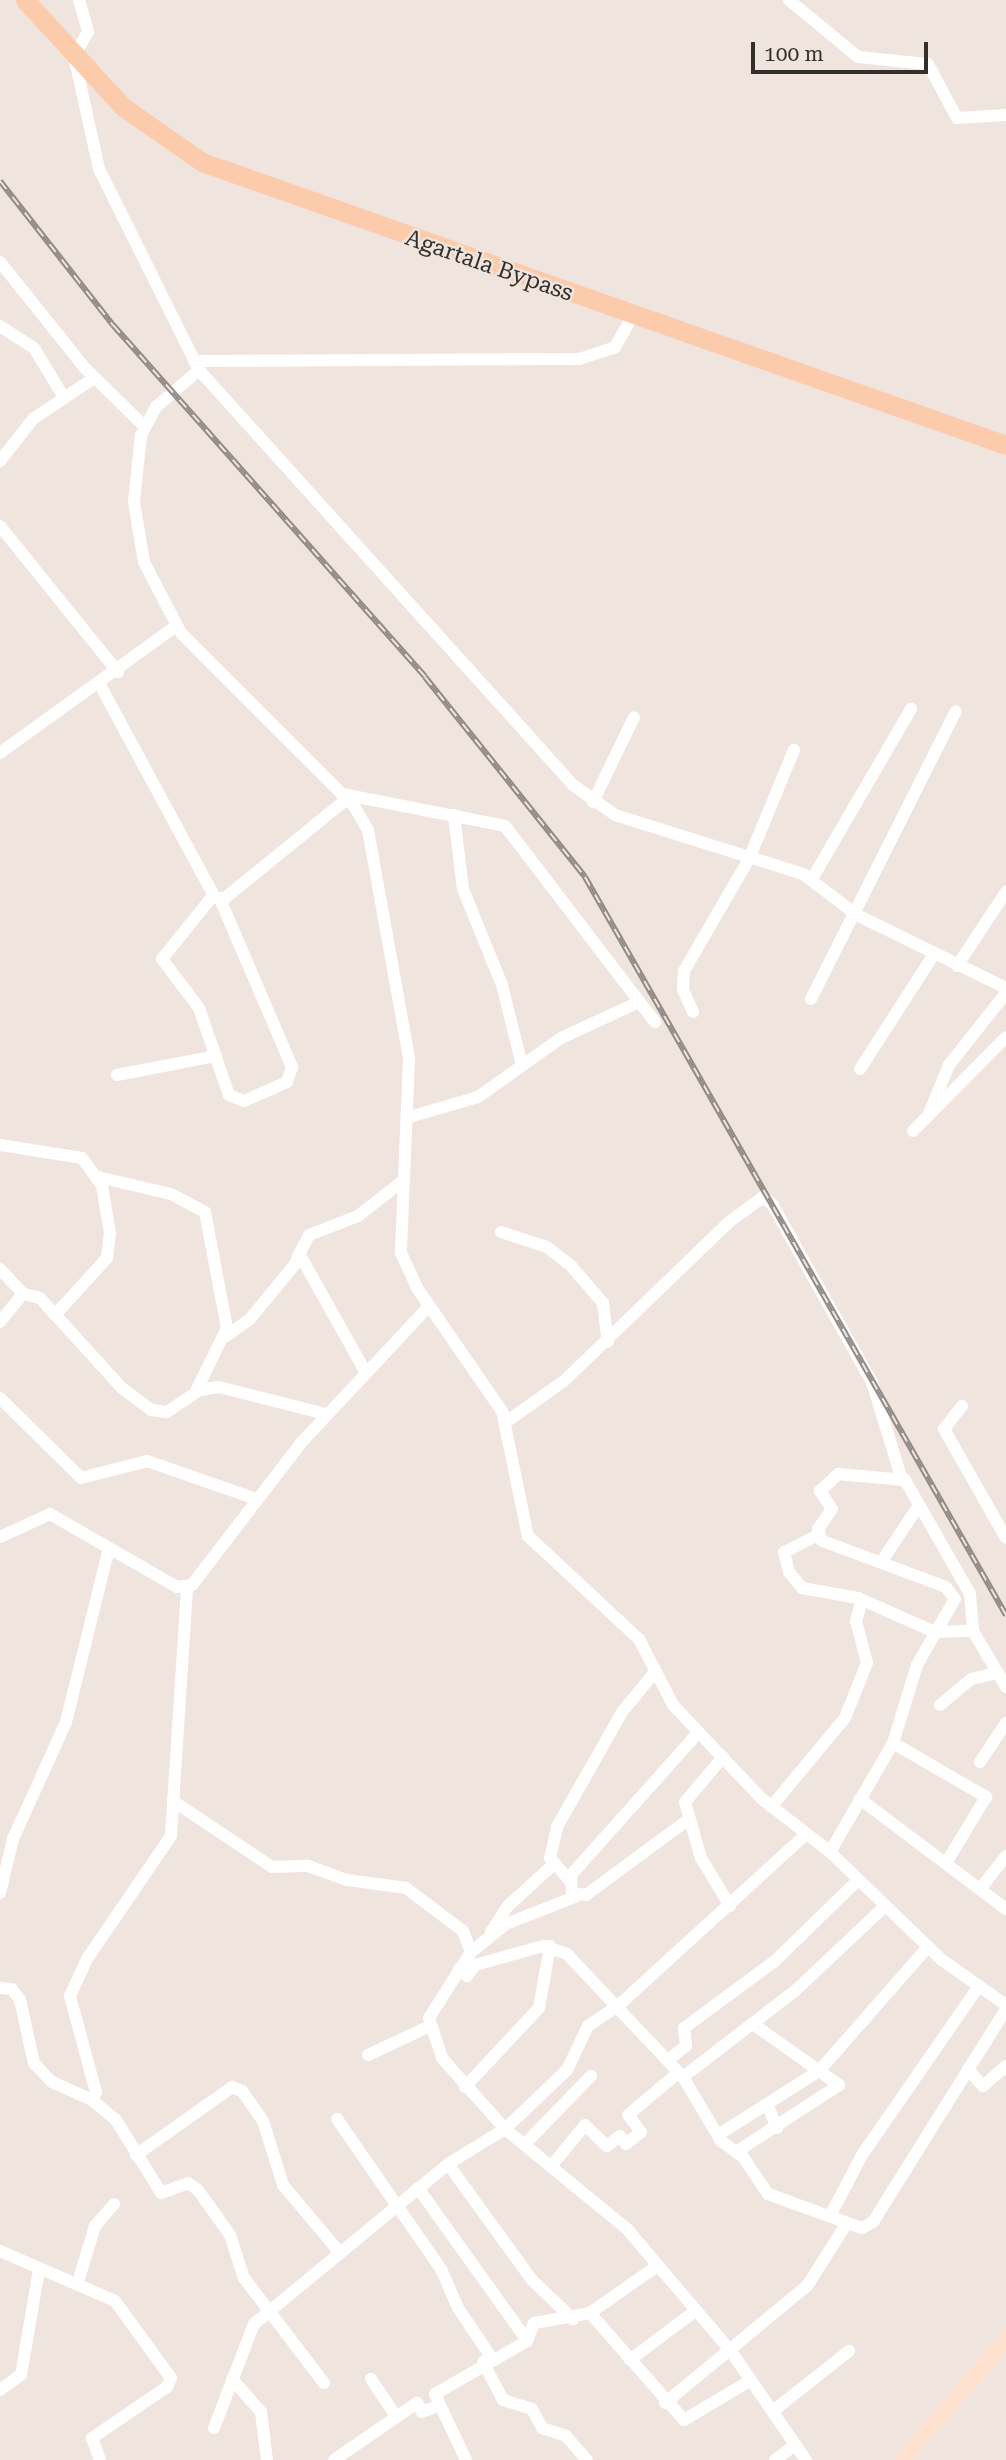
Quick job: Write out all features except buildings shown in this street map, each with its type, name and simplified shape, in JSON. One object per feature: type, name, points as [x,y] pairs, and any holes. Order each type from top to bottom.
[{"type":"highway","name":"Agartala Bypass","points":[[25,0],[123,107],[202,162],[633,316],[1006,445]]},
{"type":"main road","points":[[902,2460],[1006,2340]]},
{"type":"street","points":[[79,0],[88,32],[74,56],[103,181],[196,365],[593,802],[660,832],[812,879],[857,915],[1006,990],[949,1065],[928,1116]]},
{"type":"street","points":[[789,0],[858,57],[928,64],[957,118],[1006,115]]},
{"type":"street","points":[[0,262],[94,378],[145,427]]},
{"type":"street","points":[[196,365],[579,359],[615,347],[633,316]]},
{"type":"street","points":[[0,326],[34,348],[63,396]]},
{"type":"street","points":[[196,365],[178,388],[156,407],[145,427],[135,468],[140,544],[153,588],[176,626],[363,818],[372,848],[409,1059],[409,1118],[401,1253],[429,1306],[506,1422],[528,1536],[639,1639],[673,1705],[771,1807],[830,1852],[928,1947],[1006,2007],[873,2222],[862,2228],[776,2199],[718,2134],[681,2075],[582,1964],[550,1946],[475,1965],[467,1976],[459,1969]]},
{"type":"street","points":[[0,461],[33,419],[63,396],[94,378]]},
{"type":"street","points":[[0,526],[118,672]]},
{"type":"street","points":[[0,753],[100,685],[176,626]]},
{"type":"street","points":[[100,685],[216,898],[293,1073],[280,1086],[238,1101],[227,1091],[198,1008],[162,959],[216,898],[344,796],[498,821],[515,835],[655,1022]]},
{"type":"street","points":[[812,879],[911,709]]},
{"type":"street","points":[[811,999],[857,915],[956,711]]},
{"type":"street","points":[[593,802],[634,717]]},
{"type":"street","points":[[693,1012],[683,990],[684,971],[750,859],[794,750]]},
{"type":"street","points":[[454,815],[463,889],[502,985],[522,1065]]},
{"type":"street","points":[[957,966],[1006,892]]},
{"type":"street","points":[[860,1069],[934,954]]},
{"type":"street","points":[[409,1118],[478,1097],[561,1038],[639,1002]]},
{"type":"street","points":[[913,1131],[1006,1037]]},
{"type":"street","points":[[117,1074],[216,1056]]},
{"type":"street","points":[[0,1145],[82,1158],[98,1177],[110,1233],[107,1258],[55,1315]]},
{"type":"street","points":[[98,1177],[171,1194],[205,1212],[226,1336]]},
{"type":"street","points":[[195,1393],[226,1336],[250,1319],[297,1258],[309,1236],[358,1216],[404,1180]]},
{"type":"street","points":[[506,1422],[608,1342],[729,1222],[766,1198],[872,1382],[901,1477],[970,1594],[973,1631],[1006,1687]]},
{"type":"street","points":[[501,1232],[547,1247],[571,1266],[603,1303],[608,1342]]},
{"type":"street","points":[[297,1258],[310,1263],[365,1371]]},
{"type":"street","points":[[0,1269],[23,1294],[40,1298],[144,1408],[167,1412],[195,1393],[219,1387],[326,1414]]},
{"type":"street","points":[[0,1322],[23,1294]]},
{"type":"street","points":[[92,2100],[96,2092],[76,2031],[72,1990],[166,1847],[173,1801],[187,1587],[326,1414],[429,1306]]},
{"type":"street","points":[[0,1398],[81,1478],[147,1461],[257,1499]]},
{"type":"street","points":[[962,1406],[944,1429],[1006,1538]]},
{"type":"street","points":[[901,1477],[874,1481],[838,1474],[820,1491],[832,1509],[818,1535],[784,1552],[792,1577],[807,1591],[862,1600],[934,1632],[973,1631]]},
{"type":"street","points":[[882,1561],[919,1505]]},
{"type":"street","points":[[0,1537],[50,1514],[187,1587]]},
{"type":"street","points":[[818,1535],[835,1549],[882,1561],[953,1593],[956,1600],[934,1632],[892,1743],[830,1852]]},
{"type":"street","points":[[0,1893],[13,1839],[66,1722],[110,1548]]},
{"type":"street","points":[[771,1807],[845,1718],[867,1663],[856,1621],[862,1600]]},
{"type":"street","points":[[575,1897],[570,1881],[554,1864],[550,1852],[557,1827],[622,1713],[655,1672]]},
{"type":"street","points":[[940,1705],[971,1679],[998,1674]]},
{"type":"street","points":[[980,1762],[1006,1723]]},
{"type":"street","points":[[570,1881],[699,1732]]},
{"type":"street","points":[[892,1743],[986,1797],[946,1863]]},
{"type":"street","points":[[723,1757],[685,1796],[701,1858],[730,1906]]},
{"type":"street","points":[[860,1798],[1006,1909]]},
{"type":"street","points":[[173,1801],[272,1867],[307,1866],[413,1891],[463,1931],[471,1952]]},
{"type":"street","points":[[488,1937],[575,1897],[689,1819]]},
{"type":"street","points":[[214,2428],[246,2336],[267,2313],[448,2164],[505,2129],[567,2070],[588,2026],[619,2006],[806,1834]]},
{"type":"street","points":[[980,1889],[1006,1856]]},
{"type":"street","points":[[554,1864],[508,1906],[488,1937],[471,1952],[432,2010],[430,2026],[442,2058],[464,2087],[505,2129],[597,2199],[730,2350],[806,2460]]},
{"type":"street","points":[[668,2060],[686,2046],[684,2028],[775,1961],[858,1880]]},
{"type":"street","points":[[553,2164],[585,2125],[607,2146],[620,2136],[626,2144],[641,2132],[628,2115],[753,2024],[885,1906]]},
{"type":"street","points":[[464,2087],[539,2008],[550,1946]]},
{"type":"street","points":[[718,2134],[819,2071],[928,1947]]},
{"type":"street","points":[[830,2216],[862,2155],[979,1986]]},
{"type":"street","points":[[0,1988],[12,1989],[20,2000],[34,2063],[52,2082],[92,2100],[116,2120],[161,2193],[188,2183],[198,2190],[230,2235],[243,2278],[267,2313],[324,2383]]},
{"type":"street","points":[[736,2152],[836,2088],[837,2080],[819,2071],[753,2024]]},
{"type":"street","points":[[369,2055],[430,2026]]},
{"type":"street","points":[[968,2069],[983,2086],[1006,2066]]},
{"type":"street","points":[[525,2144],[591,2076]]},
{"type":"street","points":[[136,2155],[232,2087],[242,2091],[263,2122],[283,2185],[340,2253]]},
{"type":"street","points":[[767,2104],[777,2128]]},
{"type":"street","points":[[337,2119],[397,2206],[487,2360],[503,2400],[532,2409],[542,2428],[566,2436],[587,2460]]},
{"type":"street","points":[[448,2164],[532,2280],[573,2319]]},
{"type":"street","points":[[418,2188],[527,2341]]},
{"type":"street","points":[[77,2285],[95,2226],[114,2204]]},
{"type":"street","points":[[665,2403],[814,2278],[847,2223]]},
{"type":"street","points":[[0,2251],[125,2309],[171,2378],[167,2387],[92,2438],[100,2460]]},
{"type":"street","points":[[527,2341],[529,2326],[543,2318],[573,2319],[590,2313],[657,2266]]},
{"type":"street","points":[[0,2390],[21,2375],[39,2270]]},
{"type":"street","points":[[630,2360],[695,2311]]},
{"type":"street","points":[[590,2313],[679,2417],[692,2418],[751,2380]]},
{"type":"street","points":[[334,2460],[417,2403],[422,2412],[487,2360],[527,2341]]},
{"type":"street","points":[[773,2412],[849,2351]]},
{"type":"street","points":[[232,2379],[261,2413],[267,2460]]},
{"type":"street","points":[[371,2379],[396,2416]]},
{"type":"street","points":[[438,2399],[466,2460]]},
{"type":"street","points":[[775,2460],[796,2444]]},
{"type":"railway","points":[[0,181],[113,325],[425,677],[585,877],[1006,1615]]}]
